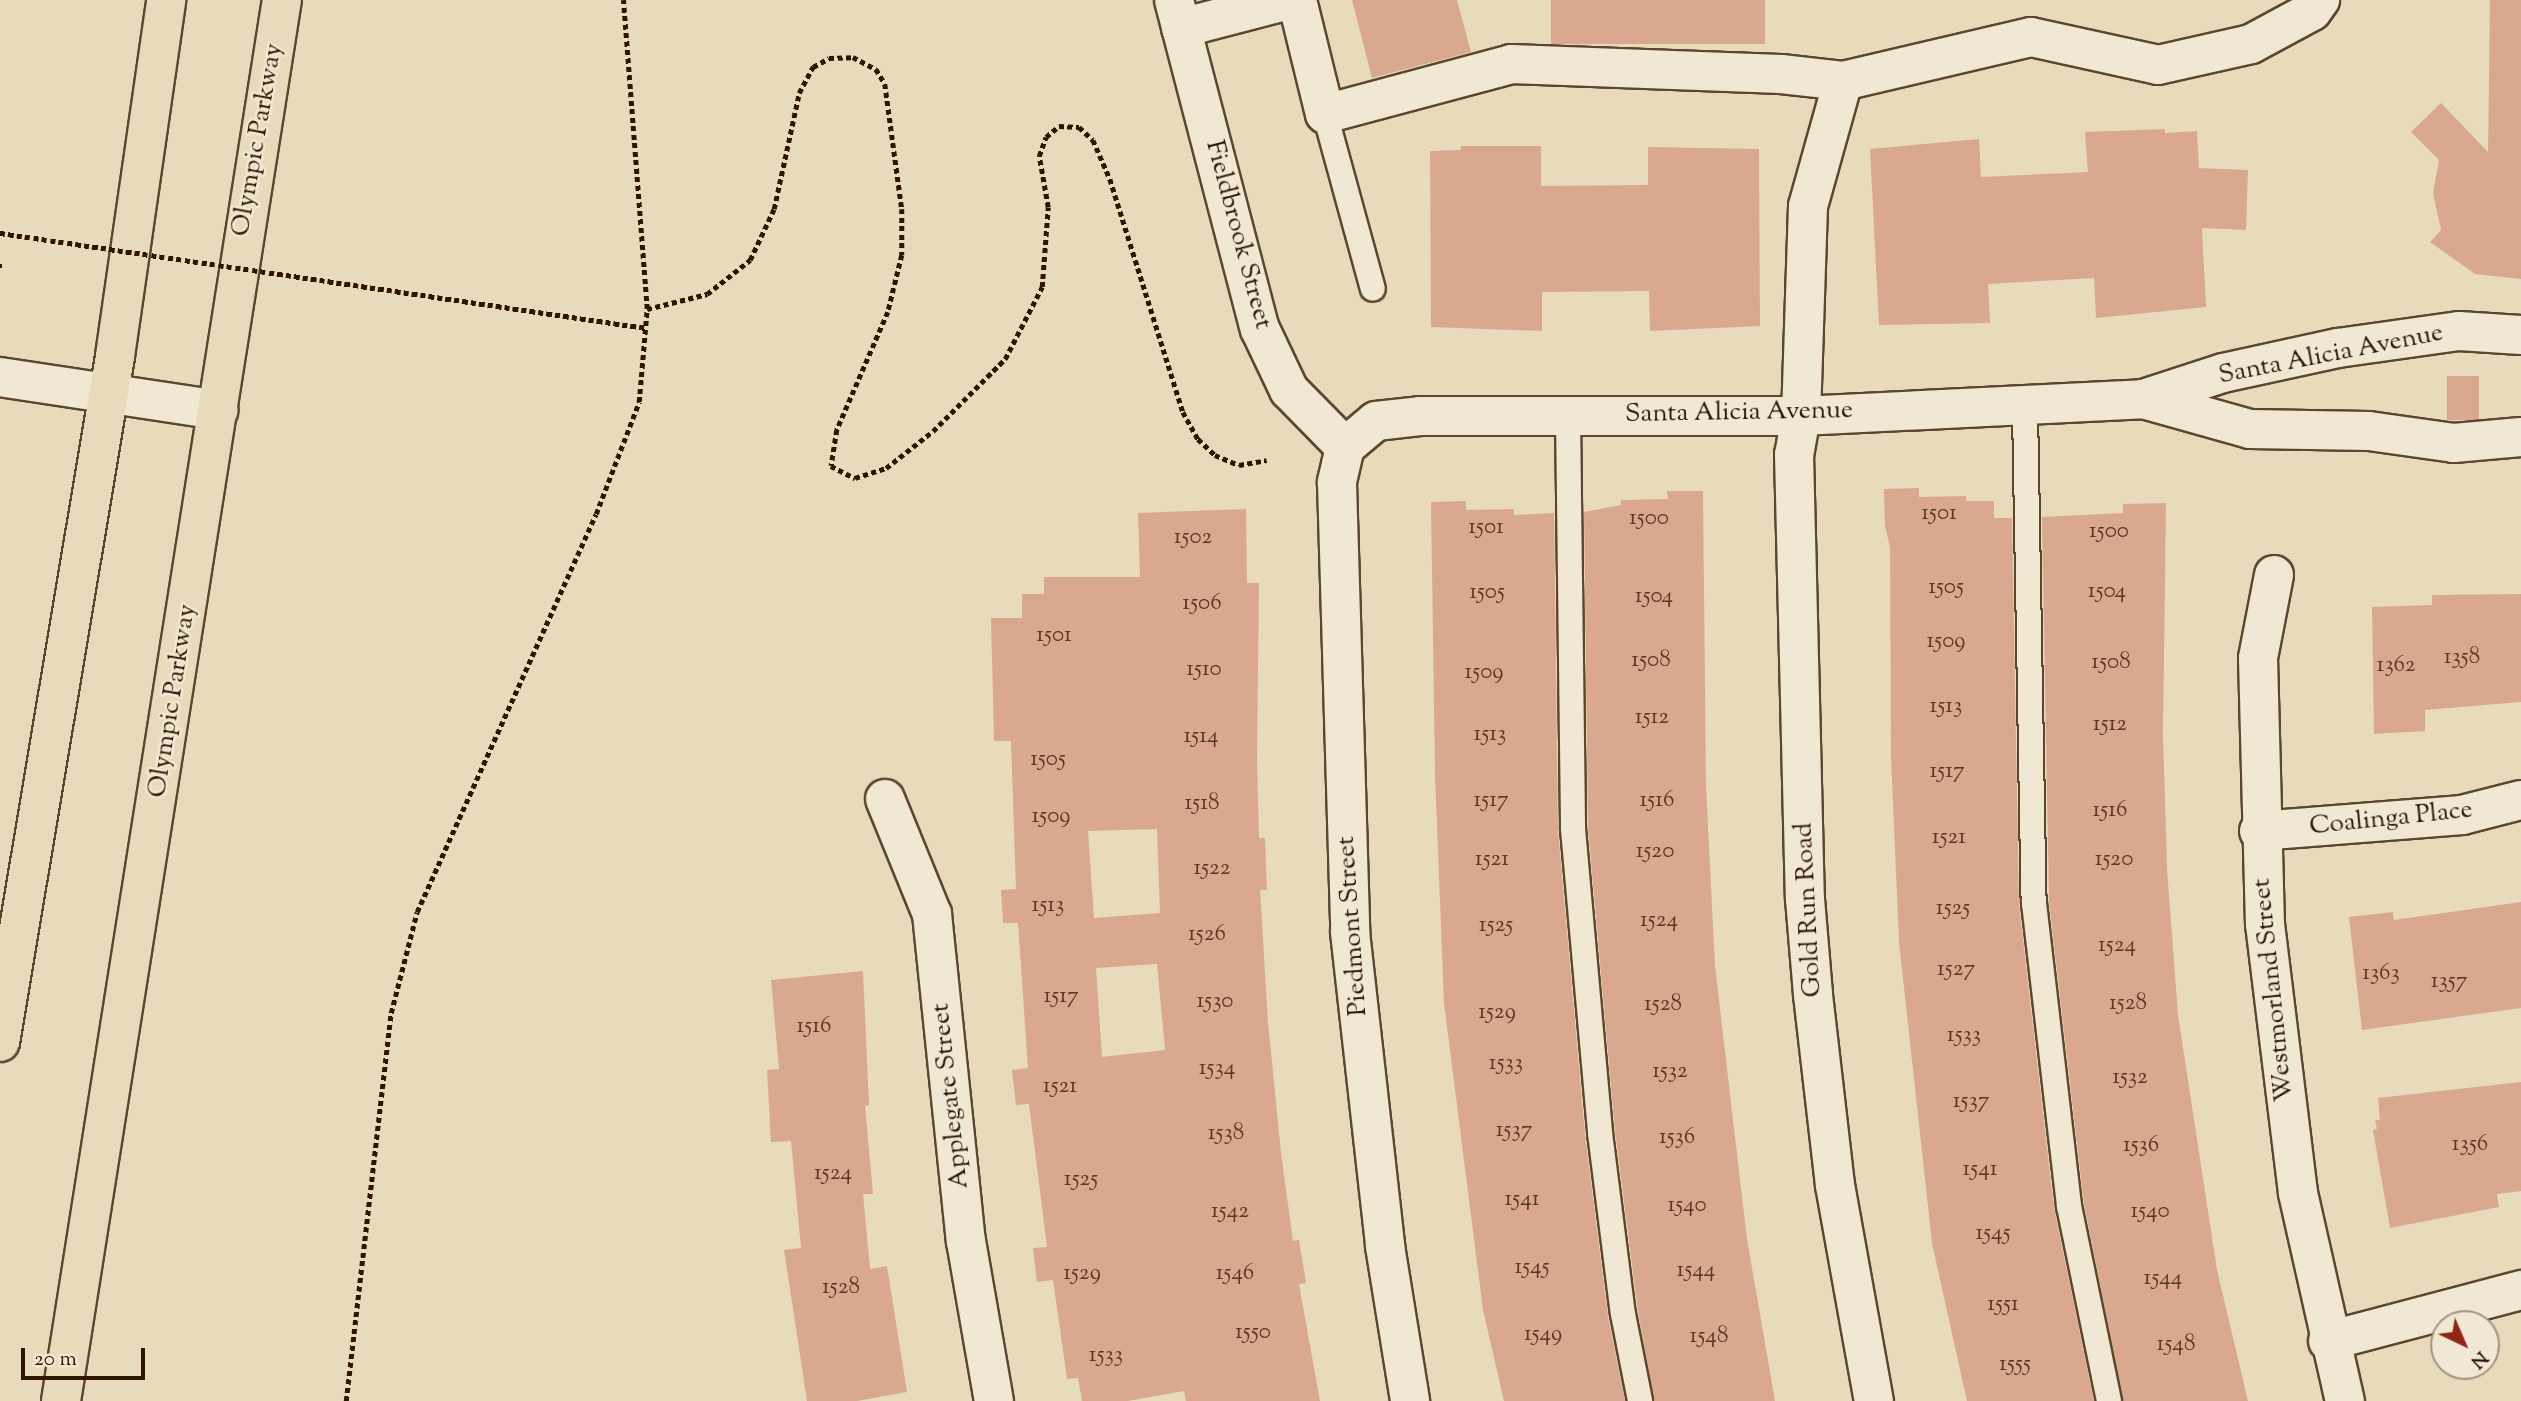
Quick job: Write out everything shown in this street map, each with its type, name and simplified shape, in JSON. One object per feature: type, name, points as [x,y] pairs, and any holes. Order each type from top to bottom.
[{"type":"main road","points":[[0,1042],[109,395],[166,0]]},
{"type":"main road","name":"Olympic Parkway","points":[[61,1401],[219,410],[239,255],[282,0]]},
{"type":"street","points":[[1178,14],[1289,0]]},
{"type":"street","points":[[1297,0],[1325,114],[1511,64],[1781,74],[1843,81],[2031,37],[2158,65],[2250,44],[2312,11],[2320,0]]},
{"type":"street","name":"Fieldbrook Street","points":[[1178,14],[1260,329],[1289,390],[1345,447]]},
{"type":"street","name":"Gold Run Road","points":[[1843,81],[1808,206],[1801,416],[1794,454],[1805,899],[1835,1185],[1874,1401]]},
{"type":"street","name":"Santa Alicia Avenue","points":[[1345,447],[1376,421],[1420,416],[1801,416],[2025,408],[2143,399],[2223,373],[2338,348],[2459,331],[2521,335]]},
{"type":"street","points":[[0,377],[219,410]]},
{"type":"street","name":"Santa Alicia Avenue","points":[[2143,399],[2250,429],[2369,431],[2454,443],[2521,437]]},
{"type":"street","name":"Piedmont Street","points":[[1345,447],[1337,483],[1350,932],[1387,1259],[1410,1401]]},
{"type":"street","name":"Westmorland Street","points":[[2274,575],[2258,657],[2259,831],[2278,1045],[2298,1193],[2328,1341],[2345,1401]]},
{"type":"street","name":"Applegate Street","points":[[885,799],[932,914],[966,1241],[994,1401]]},
{"type":"street","name":"Coalinga Place","points":[[2259,831],[2462,815],[2521,800]]},
{"type":"street","points":[[2328,1341],[2521,1290]]},
{"type":"lane","points":[[1325,114],[1373,289]]},
{"type":"lane","points":[[2025,408],[2034,903],[2069,1206],[2109,1401]]},
{"type":"lane","points":[[1568,415],[1573,829],[1600,1133],[1623,1314],[1640,1401]]},
{"type":"path","points":[[346,1401],[391,1013],[417,912],[610,477],[639,402],[647,309],[623,0]]},
{"type":"path","points":[[647,309],[707,294],[750,260],[774,209],[804,85],[813,67],[830,58],[853,57],[876,69],[886,84],[902,209],[902,255],[888,312],[834,438],[831,466],[855,478],[886,468],[933,431],[1005,359],[1042,287],[1048,207],[1040,156],[1046,137],[1059,126],[1079,127],[1093,140],[1110,179],[1183,412],[1198,439],[1215,455],[1239,465],[1266,460]]},
{"type":"path","points":[[0,233],[646,328]]},
{"type":"building","points":[[1352,0],[1457,0],[1471,52],[1372,78]]},
{"type":"building","points":[[1551,0],[1765,0],[1765,44],[1551,44]]},
{"type":"building","points":[[2490,0],[2521,0],[2521,279],[2475,274],[2430,242],[2441,230],[2433,193],[2439,160],[2411,132],[2441,103],[2488,152]]},
{"type":"building","points":[[2165,129],[2165,133],[2197,131],[2199,168],[2248,170],[2246,230],[2202,228],[2206,307],[2096,318],[2094,278],[1988,284],[1990,323],[1879,325],[1870,149],[1979,139],[1981,177],[2088,172],[2085,132]]},
{"type":"building","points":[[1461,146],[1541,146],[1541,186],[1648,185],[1648,147],[1759,149],[1760,326],[1650,331],[1649,291],[1542,292],[1542,331],[1431,327],[1430,151],[1461,150]]},
{"type":"building","points":[[2447,376],[2479,376],[2479,420],[2447,420]]},
{"type":"building","points":[[1919,488],[1919,497],[1966,496],[1966,501],[1994,501],[1994,518],[2012,518],[2019,905],[2054,1208],[2094,1401],[1967,1401],[1932,1243],[1899,942],[1891,757],[1890,547],[1885,526],[1884,489]]},
{"type":"building","points":[[1667,491],[1703,491],[1706,786],[1715,966],[1747,1239],[1775,1401],[1654,1401],[1638,1312],[1615,1131],[1588,828],[1584,512],[1621,505],[1621,500],[1668,499]]},
{"type":"building","points":[[1466,501],[1466,510],[1514,509],[1514,515],[1554,513],[1558,830],[1585,1135],[1608,1316],[1625,1401],[1504,1401],[1483,1310],[1444,1003],[1435,775],[1431,502]]},
{"type":"building","points":[[2166,503],[2163,734],[2167,869],[2178,1015],[2217,1270],[2248,1401],[2123,1401],[2084,1204],[2049,902],[2042,517],[2123,513],[2123,504]]},
{"type":"building","points":[[1246,509],[1247,583],[1259,583],[1257,759],[1259,838],[1265,838],[1267,890],[1260,890],[1268,1022],[1293,1241],[1299,1240],[1306,1283],[1299,1284],[1320,1401],[1186,1401],[1184,1391],[1128,1401],[1082,1401],[1078,1378],[1067,1379],[1053,1280],[1037,1282],[1033,1248],[1047,1247],[1029,1104],[1016,1105],[1012,1070],[1028,1068],[1018,923],[1003,923],[1001,890],[1016,889],[1011,741],[994,741],[991,618],[1022,618],[1022,594],[1044,594],[1044,577],[1140,577],[1138,513]],"holes":[[[1157,829],[1160,913],[1094,918],[1088,831]],[[1157,964],[1165,1050],[1102,1057],[1096,968]]]},
{"type":"building","points":[[2521,594],[2521,702],[2425,710],[2425,731],[2374,734],[2372,607],[2432,605],[2432,595]]},
{"type":"building","points":[[2521,902],[2521,1008],[2362,1030],[2349,917],[2393,912],[2394,920]]},
{"type":"building","points":[[863,971],[869,1105],[865,1106],[873,1194],[863,1194],[870,1269],[887,1266],[907,1392],[857,1401],[807,1401],[784,1250],[801,1248],[791,1141],[771,1142],[767,1070],[779,1069],[771,980]]},
{"type":"building","points":[[2521,1082],[2521,1191],[2497,1194],[2499,1207],[2390,1228],[2373,1130],[2377,1129],[2375,1120],[2380,1120],[2378,1098]]}]
